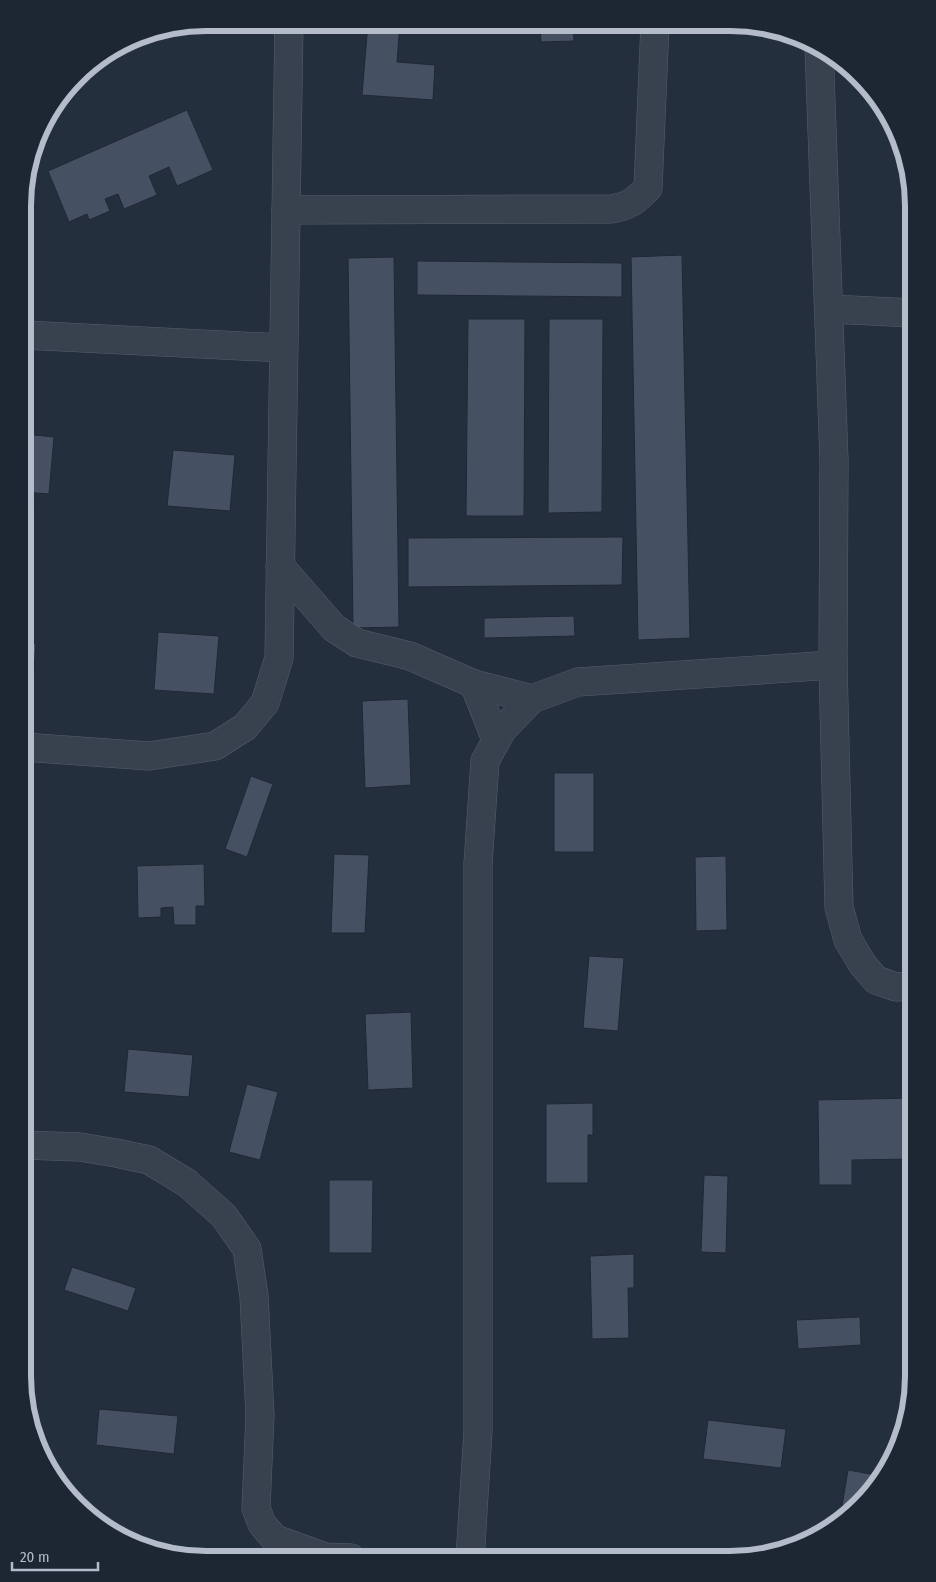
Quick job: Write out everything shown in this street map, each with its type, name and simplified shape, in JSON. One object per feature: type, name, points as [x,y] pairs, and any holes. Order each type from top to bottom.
[{"type":"street","points":[[31,748],[149,756],[215,746],[245,727],[265,703],[279,658],[289,31]]},
{"type":"street","points":[[286,210],[611,209],[626,207],[648,188],[655,31]]},
{"type":"street","points":[[819,57],[834,460],[833,665],[839,907],[848,940],[863,965],[876,980],[896,987],[904,987]]},
{"type":"street","points":[[830,309],[905,312]]},
{"type":"street","points":[[31,335],[283,348]]},
{"type":"street","points":[[280,566],[334,628],[357,644],[410,656],[474,684],[532,699]]},
{"type":"street","points":[[470,1551],[478,1431],[478,864],[485,761],[502,730],[532,699],[578,682],[833,665]]},
{"type":"street","points":[[474,684],[496,740]]},
{"type":"street","points":[[31,1145],[80,1148],[149,1160],[187,1182],[224,1216],[247,1249],[254,1296],[260,1415],[256,1508],[262,1524],[276,1539],[309,1551]]},
{"type":"building","points":[[367,31],[399,31],[397,62],[435,65],[433,100],[362,95]]},
{"type":"building","points":[[540,31],[573,31],[574,41],[541,42]]},
{"type":"building","points":[[115,57],[116,59],[104,65]]},
{"type":"building","points":[[187,110],[213,170],[177,186],[169,167],[149,176],[157,195],[124,209],[118,194],[105,199],[110,211],[89,220],[87,214],[69,222],[48,171]]},
{"type":"building","points":[[682,255],[690,638],[638,640],[631,257]]},
{"type":"building","points":[[394,257],[399,627],[353,628],[348,258]]},
{"type":"building","points":[[417,261],[622,263],[622,297],[417,295]]},
{"type":"building","points":[[468,319],[525,319],[524,516],[466,516]]},
{"type":"building","points":[[549,319],[603,319],[602,512],[548,513]]},
{"type":"building","points":[[31,435],[54,437],[49,494],[31,493]]},
{"type":"building","points":[[173,450],[235,455],[230,511],[167,506]]},
{"type":"building","points":[[623,537],[622,585],[408,587],[408,538]]},
{"type":"building","points":[[574,616],[575,636],[484,638],[484,618]]},
{"type":"building","points":[[158,632],[219,636],[214,694],[154,690]]},
{"type":"building","points":[[31,643],[36,644],[33,680],[31,680]]},
{"type":"building","points":[[408,699],[411,785],[365,788],[362,701]]},
{"type":"building","points":[[554,773],[594,773],[594,852],[554,852]]},
{"type":"building","points":[[251,776],[273,784],[247,857],[225,849]]},
{"type":"building","points":[[334,854],[369,855],[365,933],[331,933]]},
{"type":"building","points":[[726,856],[727,930],[696,931],[695,857]]},
{"type":"building","points":[[204,864],[205,906],[196,906],[196,925],[174,925],[173,907],[161,908],[161,917],[138,918],[137,866]]},
{"type":"building","points":[[589,956],[624,958],[618,1031],[583,1028]]},
{"type":"building","points":[[411,1012],[413,1088],[368,1090],[365,1014]]},
{"type":"building","points":[[128,1049],[193,1055],[189,1097],[124,1092]]},
{"type":"building","points":[[247,1084],[278,1092],[260,1160],[229,1152]]},
{"type":"building","points":[[904,1098],[904,1159],[852,1160],[852,1185],[819,1185],[818,1100]]},
{"type":"building","points":[[593,1103],[593,1135],[588,1135],[588,1183],[546,1183],[546,1104]]},
{"type":"building","points":[[704,1175],[728,1176],[726,1253],[701,1252]]},
{"type":"building","points":[[329,1180],[373,1180],[372,1253],[329,1253]]},
{"type":"building","points":[[634,1254],[634,1288],[628,1288],[629,1338],[592,1339],[590,1256]]},
{"type":"building","points":[[72,1267],[136,1288],[128,1311],[64,1290]]},
{"type":"building","points":[[860,1317],[861,1345],[798,1349],[796,1320]]},
{"type":"building","points":[[99,1409],[178,1416],[174,1454],[96,1445]]},
{"type":"building","points":[[708,1420],[786,1429],[781,1468],[703,1459]]},
{"type":"building","points":[[848,1470],[874,1475],[861,1491],[841,1510]]}]
